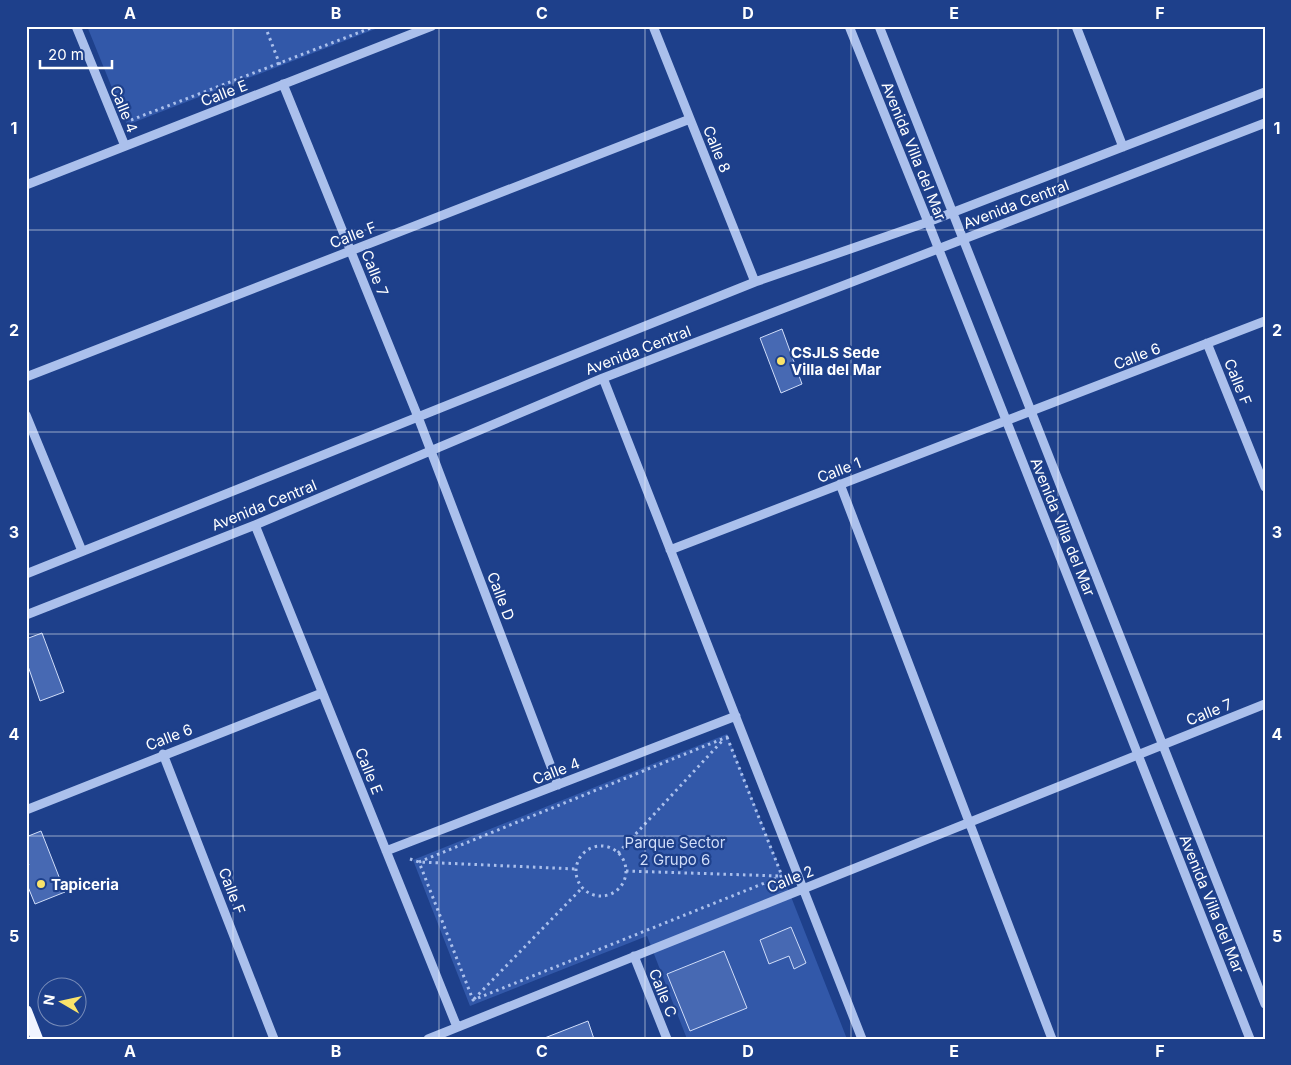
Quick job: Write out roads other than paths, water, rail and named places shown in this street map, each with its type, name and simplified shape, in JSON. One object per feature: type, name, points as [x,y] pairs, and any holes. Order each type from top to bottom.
[{"type":"main road","points":[[26,1011],[38,1039]]},
{"type":"street","name":"Calle 4","points":[[76,26],[124,146]]},
{"type":"street","name":"Calle E","points":[[26,184],[432,26]]},
{"type":"street","name":"Calle 8","points":[[653,26],[754,282]]},
{"type":"street","name":"Avenida Villa del Mar","points":[[849,26],[1250,1039]]},
{"type":"street","name":"Avenida Villa del Mar","points":[[879,26],[1265,1004]]},
{"type":"street","points":[[1076,26],[1123,147]]},
{"type":"street","name":"Calle 7","points":[[285,84],[418,417]]},
{"type":"street","name":"Avenida Central","points":[[26,574],[754,282],[928,222],[1265,92]]},
{"type":"street","name":"Calle F","points":[[26,378],[690,118]]},
{"type":"street","name":"Avenida Central","points":[[26,615],[255,525],[604,378],[1265,123]]},
{"type":"street","name":"Calle 6","points":[[1018,416],[1265,321]]},
{"type":"street","name":"Calle F","points":[[1207,343],[1265,487]]},
{"type":"street","points":[[604,378],[862,1039]]},
{"type":"street","points":[[26,415],[82,552]]},
{"type":"street","name":"Calle 1","points":[[670,550],[1018,416]]},
{"type":"street","name":"Calle D","points":[[418,417],[558,785]]},
{"type":"street","points":[[840,484],[1052,1039]]},
{"type":"street","name":"Calle E","points":[[255,525],[456,1024]]},
{"type":"street","name":"Calle 6","points":[[26,810],[163,754],[322,693]]},
{"type":"street","name":"Calle 7","points":[[1162,745],[1265,704]]},
{"type":"street","name":"Calle 4","points":[[386,851],[736,716]]},
{"type":"street","name":"Calle 2","points":[[428,1039],[456,1024],[634,956],[1162,745]]},
{"type":"street","name":"Calle F","points":[[163,754],[274,1039]]},
{"type":"street","name":"Calle C","points":[[634,956],[667,1039]]},
{"type":"place","name":"CSJLS Sede Villa del Mar","points":[[781,361]]},
{"type":"place","name":"Tapiceria","points":[[41,884]]},
{"type":"park label","name":"Parque Sector 2 Grupo 6","points":[[675,850]]}]
